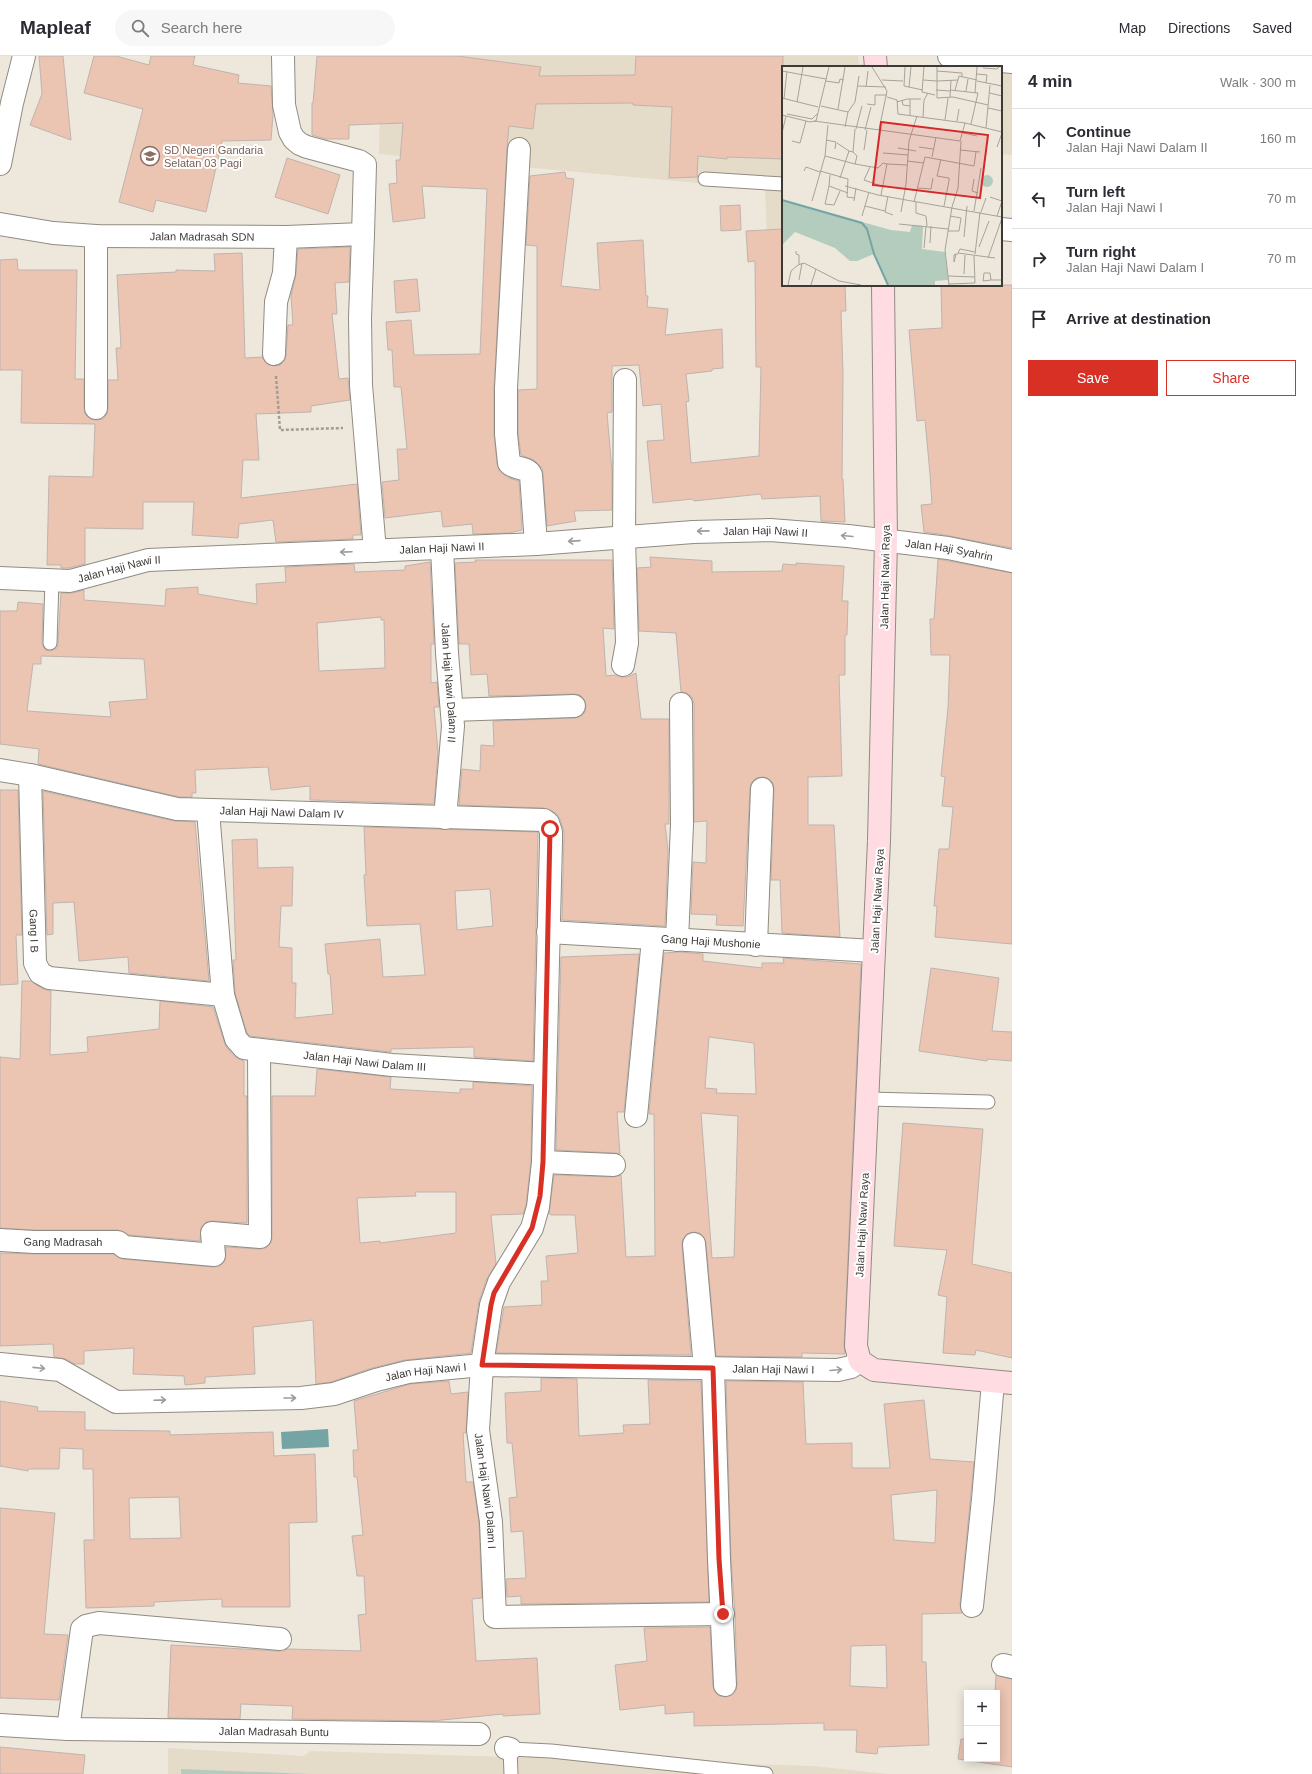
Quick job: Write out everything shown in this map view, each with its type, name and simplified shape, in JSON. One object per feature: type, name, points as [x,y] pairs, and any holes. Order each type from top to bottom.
[{"type":"street","points":[[0,164],[12,103],[24,56]]},
{"type":"street","points":[[282,56],[284,105],[290,132],[294,139],[307,147],[365,164],[360,348],[363,427],[375,551]]},
{"type":"street","points":[[949,56],[1012,62]]},
{"type":"street","points":[[519,149],[506,388],[506,434],[509,463],[512,466],[527,470],[531,475],[536,544]]},
{"type":"street","name":"Jalan Madrasah SDN","points":[[0,224],[53,233],[96,236],[286,237],[363,234]]},
{"type":"street","points":[[1002,229],[1012,230]]},
{"type":"street","points":[[96,236],[96,408]]},
{"type":"street","points":[[274,354],[276,302],[284,273],[286,237]]},
{"type":"street","name":"Jalan Haji Nawi Raya","points":[[860,1361],[856,1346],[879,841],[886,540],[883,286]]},
{"type":"street","points":[[623,665],[627,643],[624,538],[625,380]]},
{"type":"street","name":"Jalan Haji Nawi II","points":[[0,578],[70,581],[148,560],[536,544],[693,532],[770,530],[886,540]]},
{"type":"street","name":"Jalan Haji Syahrin","points":[[886,540],[948,548],[1012,561]]},
{"type":"street","name":"Jalan Haji Nawi Dalam II","points":[[442,548],[447,653],[453,726],[444,818]]},
{"type":"street","points":[[677,940],[682,825],[681,704]]},
{"type":"street","points":[[452,710],[574,706]]},
{"type":"street","name":"Jalan Haji Nawi Dalam IV","points":[[0,770],[30,775],[177,809],[544,820],[549,825],[551,841],[548,932]]},
{"type":"street","name":"Gang I B","points":[[30,775],[35,963],[40,973],[49,978],[223,995]]},
{"type":"street","points":[[756,946],[762,789]]},
{"type":"street","name":"Jalan Haji Nawi Dalam III","points":[[208,811],[223,995],[236,1039],[240,1045],[244,1048],[259,1050],[392,1065],[545,1074]]},
{"type":"street","points":[[482,1365],[491,1305],[499,1282],[532,1228],[539,1202],[543,1162],[548,932]]},
{"type":"street","name":"Gang Haji Mushonie","points":[[548,932],[756,946],[874,951]]},
{"type":"street","points":[[636,1116],[654,938]]},
{"type":"street","name":"Gang Madrasah","points":[[0,1240],[34,1242],[118,1242],[124,1247],[214,1255],[212,1233],[260,1238],[259,1050]]},
{"type":"street","points":[[543,1162],[614,1165]]},
{"type":"street","points":[[694,1244],[709,1368],[723,1614],[725,1685]]},
{"type":"street","points":[[860,1361],[874,1370],[1002,1382],[983,1499],[972,1606]]},
{"type":"street","name":"Jalan Haji Nawi I","points":[[0,1364],[60,1370],[116,1402],[301,1398],[321,1396],[334,1394],[376,1380],[408,1372],[482,1365],[838,1370],[851,1367],[860,1361]]},
{"type":"street","name":"Jalan Haji Nawi Dalam I","points":[[482,1365],[478,1430],[492,1522],[494,1617],[723,1614]]},
{"type":"street","points":[[68,1729],[82,1629],[86,1626],[99,1623],[280,1639]]},
{"type":"street","name":"Jalan Madrasah Buntu","points":[[0,1725],[68,1729],[479,1734]]},
{"type":"lane","points":[[705,179],[782,184]]},
{"type":"lane","points":[[50,643],[52,580]]},
{"type":"lane","points":[[868,1099],[988,1102]]},
{"type":"lane","points":[[511,1774],[508,1748],[551,1751],[766,1774]]},
{"type":"path","points":[[274,354],[280,430],[363,427]]},
{"type":"shaded area","points":[[381,56],[858,56],[859,64],[886,66],[782,66],[782,264],[768,265],[765,189],[379,154]]},
{"type":"shaded area","points":[[1002,73],[1012,74],[1012,155],[1002,154]]},
{"type":"shaded area","points":[[168,1748],[303,1756],[311,1751],[813,1766],[889,1774],[168,1774]]},
{"type":"green space","points":[[181,1769],[311,1774],[181,1774]]},
{"type":"water","points":[[328,1429],[329,1447],[282,1449],[281,1432]]},
{"type":"building","points":[[39,56],[63,56],[71,140],[30,125],[42,94]]},
{"type":"building","points":[[94,56],[116,56],[149,65],[151,56],[195,56],[193,65],[239,75],[238,83],[271,86],[273,115],[271,140],[222,141],[206,212],[156,200],[153,212],[119,202],[143,109],[84,93]]},
{"type":"building","points":[[317,56],[457,56],[541,67],[539,76],[635,75],[636,56],[783,56],[782,159],[727,157],[727,159],[698,156],[697,177],[669,178],[672,107],[633,105],[633,103],[536,104],[533,129],[509,126],[494,387],[494,434],[497,464],[500,472],[509,478],[519,481],[522,530],[509,533],[473,534],[472,524],[443,527],[441,511],[385,518],[382,482],[399,480],[397,449],[407,449],[401,387],[394,387],[392,350],[388,350],[386,322],[411,320],[414,355],[480,354],[487,189],[422,186],[425,218],[393,222],[389,184],[397,183],[396,160],[400,160],[403,123],[349,125],[349,139],[326,139],[312,135]]},
{"type":"building","points":[[287,158],[340,175],[328,214],[275,197]]},
{"type":"building","points":[[565,172],[566,178],[574,179],[561,286],[600,290],[597,243],[643,240],[646,296],[648,296],[647,307],[668,309],[665,335],[722,329],[723,368],[712,369],[712,371],[686,374],[689,401],[686,402],[691,463],[759,456],[761,367],[756,367],[755,261],[748,262],[746,231],[782,229],[782,286],[845,286],[846,311],[841,311],[843,373],[842,479],[845,522],[821,521],[820,496],[762,499],[761,494],[694,501],[693,499],[653,503],[647,441],[664,440],[661,404],[643,406],[639,365],[612,366],[612,412],[607,413],[612,471],[612,510],[574,511],[576,521],[547,526],[542,468],[534,460],[521,455],[518,433],[518,390],[537,389],[537,246],[526,245],[530,176]]},
{"type":"building","points":[[740,205],[741,230],[721,231],[720,206]]},
{"type":"building","points":[[350,247],[349,282],[335,283],[337,314],[332,314],[339,379],[348,378],[350,400],[311,406],[311,412],[256,414],[259,460],[243,460],[241,498],[357,484],[361,535],[353,535],[353,539],[276,542],[273,520],[239,524],[238,538],[192,535],[194,502],[143,502],[143,529],[85,528],[85,564],[69,568],[61,568],[61,565],[47,565],[49,476],[93,477],[95,424],[21,423],[22,370],[0,370],[0,260],[17,259],[18,270],[77,270],[75,379],[84,379],[85,414],[90,419],[96,420],[103,419],[107,414],[108,380],[118,380],[116,348],[121,348],[117,275],[176,272],[176,270],[215,271],[214,254],[242,253],[245,358],[262,357],[267,364],[274,366],[280,365],[285,360],[288,325],[293,325],[291,296],[296,274],[298,249]]},
{"type":"building","points":[[417,279],[420,311],[396,313],[394,281]]},
{"type":"building","points":[[1012,285],[1012,548],[924,532],[921,505],[932,504],[930,474],[925,420],[917,421],[909,330],[942,328],[941,286]]},
{"type":"building","points":[[650,557],[712,561],[712,572],[782,571],[783,564],[796,565],[796,563],[844,566],[842,601],[848,601],[847,635],[845,635],[845,675],[839,675],[842,776],[808,777],[808,825],[834,825],[840,937],[782,933],[780,880],[771,880],[774,789],[773,783],[768,778],[763,777],[756,778],[751,783],[750,789],[743,926],[716,925],[717,915],[691,914],[693,862],[706,863],[707,821],[694,822],[694,704],[692,697],[687,693],[681,692],[676,633],[639,631],[637,568],[651,567]]},
{"type":"building","points":[[938,559],[1012,573],[1012,944],[935,937],[937,906],[934,906],[939,849],[949,849],[953,807],[942,806],[945,777],[941,776],[948,708],[950,655],[931,655],[930,619],[934,619]]},
{"type":"building","points":[[475,560],[612,560],[614,629],[603,628],[606,676],[616,675],[627,677],[636,673],[641,719],[669,719],[669,824],[665,824],[668,850],[665,926],[562,920],[564,832],[560,819],[556,813],[544,808],[459,805],[462,769],[480,771],[481,745],[494,746],[493,721],[575,718],[581,716],[585,712],[586,706],[584,699],[580,695],[574,694],[489,696],[487,674],[471,675],[469,644],[459,644],[455,563],[476,562]]},
{"type":"building","points":[[430,562],[434,644],[431,644],[431,683],[437,682],[439,707],[434,707],[438,752],[434,804],[310,800],[310,786],[271,790],[268,767],[195,770],[196,793],[192,793],[192,797],[179,797],[38,764],[39,749],[0,744],[0,611],[17,611],[18,602],[43,604],[42,643],[45,650],[50,651],[57,648],[58,644],[61,593],[73,593],[84,590],[84,600],[165,606],[166,589],[198,587],[198,594],[257,604],[256,584],[286,582],[285,567],[354,564],[355,572],[405,570],[405,566]],"holes":[[[381,617],[381,620],[384,620],[385,668],[319,671],[317,623]],[[41,656],[144,659],[147,699],[109,702],[111,717],[27,711],[33,664],[41,664]]]},
{"type":"building","points":[[0,790],[18,790],[22,935],[16,935],[18,984],[0,985]]},
{"type":"building","points":[[43,791],[174,821],[195,822],[209,981],[129,973],[128,957],[79,961],[74,902],[53,903],[53,934],[47,935]]},
{"type":"building","points":[[364,827],[538,832],[533,1061],[474,1057],[474,1047],[391,1049],[391,1052],[250,1036],[247,1033],[235,993],[233,960],[236,960],[232,840],[257,839],[258,868],[293,867],[292,906],[281,906],[279,947],[292,948],[292,983],[296,983],[295,1018],[333,1014],[330,974],[328,974],[325,944],[380,939],[383,977],[425,975],[420,924],[367,926],[364,875],[366,875]],"holes":[[[490,889],[493,926],[457,930],[455,891]]]},
{"type":"building","points":[[680,952],[703,954],[703,961],[762,968],[762,963],[784,963],[783,958],[861,964],[844,1345],[845,1354],[802,1353],[802,1357],[716,1356],[706,1243],[704,1237],[700,1233],[693,1232],[687,1234],[683,1239],[682,1245],[691,1355],[496,1353],[504,1307],[542,1305],[541,1281],[548,1281],[546,1256],[578,1253],[575,1215],[549,1214],[554,1175],[613,1177],[621,1175],[626,1257],[655,1256],[654,1114],[649,1114],[664,953]],"holes":[[[709,1037],[754,1043],[756,1094],[716,1093],[717,1089],[705,1088]],[[701,1113],[738,1116],[734,1257],[712,1258]]]},
{"type":"building","points":[[639,954],[624,1112],[617,1112],[620,1154],[556,1150],[561,957]]},
{"type":"building","points":[[931,968],[999,978],[992,1031],[1012,1032],[1012,1061],[987,1059],[987,1061],[919,1051]]},
{"type":"building","points":[[22,981],[31,981],[43,989],[51,991],[50,1055],[88,1052],[87,1037],[159,1029],[160,1001],[213,1007],[226,1047],[235,1057],[244,1061],[244,1096],[247,1096],[247,1223],[206,1222],[201,1228],[200,1241],[129,1235],[118,1230],[34,1230],[0,1228],[0,1057],[20,1059]]},
{"type":"building","points":[[317,1069],[391,1077],[390,1089],[460,1093],[460,1089],[473,1089],[473,1082],[532,1086],[531,1161],[526,1205],[523,1214],[491,1215],[496,1264],[487,1278],[479,1301],[471,1353],[405,1360],[372,1368],[331,1382],[316,1384],[313,1320],[253,1327],[255,1374],[205,1377],[205,1383],[185,1385],[184,1376],[133,1374],[134,1348],[84,1351],[84,1364],[75,1364],[66,1359],[54,1357],[53,1344],[0,1346],[0,1253],[113,1254],[123,1259],[213,1267],[220,1266],[225,1261],[226,1247],[266,1248],[271,1243],[272,1237],[272,1096],[315,1096]],"holes":[[[415,1192],[456,1192],[456,1233],[380,1243],[380,1241],[360,1243],[357,1198],[416,1196]]]},
{"type":"building","points":[[903,1123],[983,1129],[972,1264],[1012,1273],[1012,1358],[976,1350],[975,1355],[943,1353],[947,1297],[938,1295],[947,1250],[894,1246]]},
{"type":"building","points":[[541,1378],[577,1379],[579,1436],[624,1433],[623,1425],[650,1424],[648,1380],[701,1381],[709,1602],[521,1604],[521,1596],[507,1597],[506,1579],[526,1578],[523,1531],[511,1532],[509,1498],[517,1497],[512,1443],[507,1443],[505,1393],[541,1391]]},
{"type":"building","points":[[449,1381],[451,1394],[468,1392],[466,1433],[463,1433],[466,1482],[473,1482],[479,1523],[482,1598],[472,1599],[476,1661],[537,1658],[540,1714],[503,1716],[503,1714],[432,1721],[292,1719],[293,1706],[241,1704],[240,1719],[168,1718],[171,1645],[279,1651],[287,1649],[361,1651],[358,1615],[366,1614],[364,1576],[357,1576],[352,1536],[363,1535],[357,1477],[354,1477],[353,1450],[358,1450],[354,1401],[410,1384]]},
{"type":"building","points":[[726,1381],[803,1382],[806,1444],[852,1443],[852,1468],[890,1468],[884,1404],[924,1400],[930,1459],[974,1462],[960,1605],[962,1613],[922,1614],[922,1662],[926,1662],[929,1745],[878,1747],[877,1754],[856,1752],[857,1730],[824,1730],[824,1723],[694,1726],[694,1712],[665,1714],[665,1705],[620,1710],[615,1665],[647,1661],[644,1628],[710,1627],[714,1691],[719,1696],[726,1697],[732,1695],[736,1690],[735,1613],[731,1559]],"holes":[[[937,1490],[935,1543],[894,1540],[891,1495]],[[886,1645],[887,1688],[850,1686],[851,1646]]]},
{"type":"building","points":[[0,1401],[38,1407],[37,1411],[85,1412],[85,1430],[170,1431],[170,1435],[273,1432],[274,1456],[315,1454],[317,1522],[289,1523],[290,1607],[222,1607],[222,1599],[154,1602],[154,1606],[86,1608],[84,1540],[94,1540],[93,1469],[83,1469],[83,1449],[60,1448],[59,1469],[28,1469],[28,1471],[0,1466]],"holes":[[[179,1497],[181,1538],[130,1539],[129,1498]]]},
{"type":"building","points":[[0,1508],[55,1513],[44,1634],[68,1635],[59,1700],[0,1698]]},
{"type":"building","points":[[996,1675],[1012,1679],[1012,1767],[978,1762],[1000,1762],[1000,1690],[995,1690]]},
{"type":"building","points":[[961,1739],[964,1739],[964,1760],[958,1759]]},
{"type":"building","points":[[0,1747],[85,1755],[83,1774],[0,1774]]},
{"type":"place","name":"SD Negeri Gandaria Selatan 03 Pagi","points":[[150,156]]},
{"type":"route","points":[[550,829],[551,841],[543,1162],[540,1196],[532,1228],[499,1282],[494,1293],[482,1365],[713,1368],[719,1559],[723,1614]]}]
